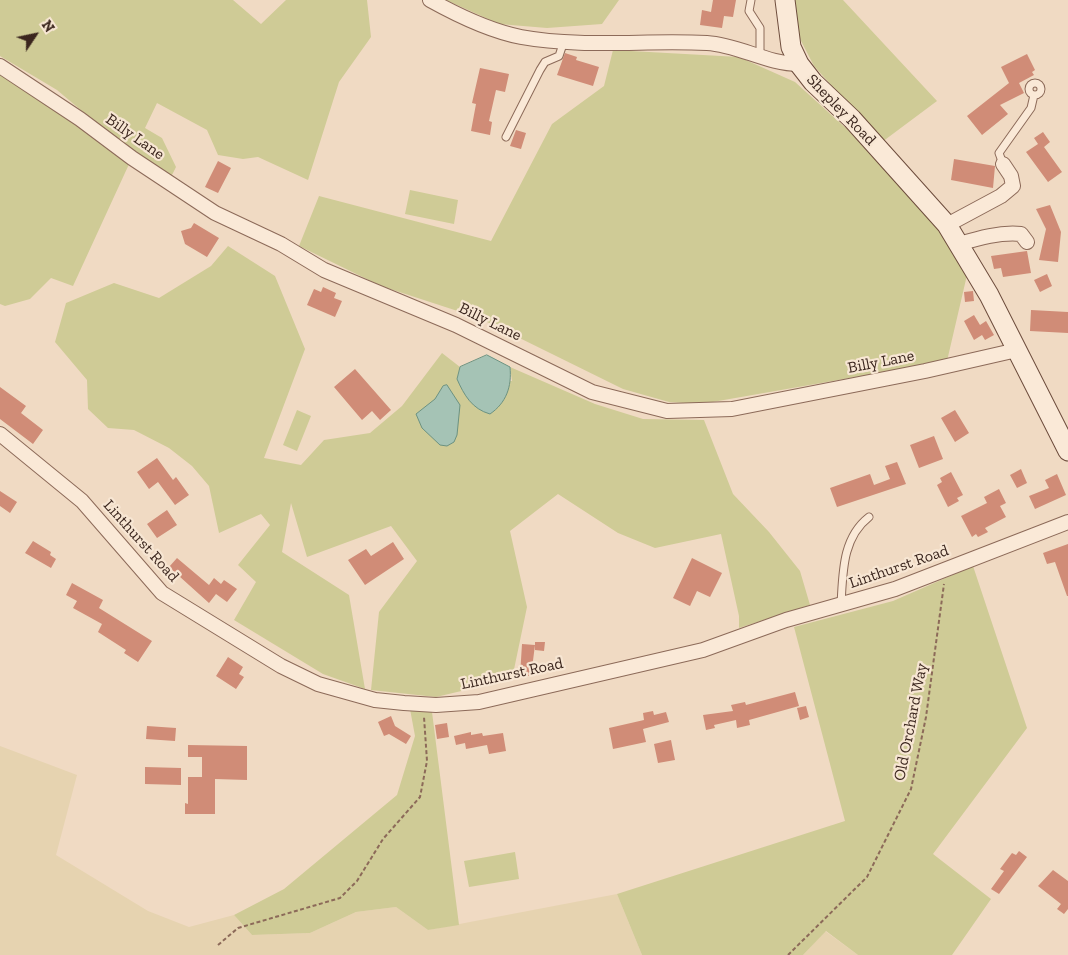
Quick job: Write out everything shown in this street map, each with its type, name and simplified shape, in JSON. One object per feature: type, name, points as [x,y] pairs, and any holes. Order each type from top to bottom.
[{"type":"street","name":"Shepley Road","points":[[430,0],[447,9],[507,33],[520,36],[564,41],[707,43],[740,49],[781,64],[799,64],[813,82],[852,119],[947,226],[989,295],[1068,450]]},
{"type":"street","points":[[785,0],[791,47],[799,64]]},
{"type":"street","name":"Billy Lane","points":[[0,66],[215,213],[281,244],[324,270],[456,325],[592,392],[667,411],[732,409],[924,372],[1017,350]]},
{"type":"street","points":[[947,226],[1001,196],[1012,186],[1011,176],[1003,164]]},
{"type":"street","points":[[959,244],[988,236],[1014,234],[1021,234],[1027,242]]},
{"type":"street","name":"Linthurst Road","points":[[0,434],[82,501],[162,593],[280,666],[318,684],[374,700],[423,705],[479,702],[703,650],[786,620],[895,590],[1068,522]]},
{"type":"lane","points":[[751,0],[749,11],[760,28],[760,56]]},
{"type":"lane","points":[[506,137],[540,70],[545,62],[559,56],[564,41]]},
{"type":"lane","points":[[1003,164],[1000,158],[1001,149],[1027,114],[1034,95]]},
{"type":"lane","points":[[841,604],[844,560],[848,547],[856,530],[869,517]]},
{"type":"path","name":"Old Orchard Way","points":[[788,955],[867,877],[911,789],[926,717],[945,571]]},
{"type":"path","points":[[218,945],[238,928],[340,898],[357,881],[384,839],[420,797],[427,761],[423,705]]},
{"type":"shaded area","points":[[0,0],[233,0],[261,24],[286,0],[367,0],[371,37],[339,82],[308,180],[258,157],[243,159],[218,155],[207,130],[157,103],[145,128],[162,138],[176,167],[171,177],[133,154],[57,90],[0,56]]},
{"type":"shaded area","points":[[446,0],[619,0],[602,24],[547,28],[499,24]]},
{"type":"shaded area","points":[[794,0],[843,0],[937,101],[882,142],[814,66],[798,35]]},
{"type":"shaded area","points":[[613,50],[739,57],[795,82],[848,130],[938,229],[967,275],[947,361],[701,404],[669,402],[623,389],[479,318],[381,286],[299,246],[319,196],[491,241],[552,124],[604,86]]},
{"type":"shaded area","points":[[0,74],[130,162],[73,286],[51,278],[30,299],[5,306],[0,304]]},
{"type":"shaded area","points":[[410,190],[458,200],[454,224],[405,214]]},
{"type":"shaded area","points":[[228,246],[275,276],[305,349],[264,458],[301,465],[324,440],[370,433],[402,406],[442,353],[460,367],[457,379],[512,381],[510,367],[595,404],[643,419],[704,420],[733,494],[769,532],[800,571],[810,605],[739,628],[739,616],[721,534],[655,548],[618,533],[558,494],[510,531],[527,607],[512,679],[436,697],[371,690],[379,612],[417,561],[391,526],[307,557],[291,503],[282,552],[349,595],[365,689],[323,674],[234,620],[256,582],[238,565],[270,525],[261,514],[219,533],[209,486],[192,466],[169,448],[134,430],[108,428],[88,409],[87,380],[55,342],[66,303],[114,283],[159,298],[211,266]]},
{"type":"shaded area","points":[[487,355],[510,367],[510,381],[507,394],[496,410],[490,414],[478,409],[469,401],[457,379],[460,367]]},
{"type":"shaded area","points":[[447,385],[460,405],[457,435],[454,442],[447,446],[440,445],[422,428],[416,414],[435,399],[443,386]]},
{"type":"shaded area","points":[[297,410],[311,416],[297,451],[283,445]]},
{"type":"shaded area","points":[[973,566],[1027,728],[933,854],[991,899],[952,955],[858,955],[826,931],[803,955],[642,955],[617,894],[845,821],[794,627],[893,601]]},
{"type":"shaded area","points":[[410,709],[432,712],[459,925],[428,930],[396,907],[356,912],[310,933],[252,935],[234,915],[284,889],[397,795],[415,736]]},
{"type":"shaded area","points":[[0,746],[77,775],[56,855],[148,911],[189,927],[234,915],[252,935],[310,933],[356,912],[396,907],[428,930],[617,894],[642,955],[0,955]]},
{"type":"shaded area","points":[[515,852],[519,879],[469,887],[464,861]]},
{"type":"shaded area","points":[[825,931],[858,955],[803,955]]},
{"type":"building","points":[[713,0],[736,0],[733,17],[724,16],[722,28],[700,25],[702,10],[711,12]]},
{"type":"building","points":[[565,53],[577,57],[576,60],[599,67],[593,86],[557,75]]},
{"type":"building","points":[[1027,54],[1035,70],[1032,72],[1034,75],[1019,83],[1024,93],[1000,105],[1008,114],[982,135],[967,116],[1009,83],[1001,67]]},
{"type":"building","points":[[480,68],[509,74],[505,92],[496,90],[489,121],[492,122],[490,135],[471,131],[476,104],[472,103]]},
{"type":"building","points":[[516,130],[526,133],[521,149],[510,146]]},
{"type":"building","points":[[1043,132],[1050,142],[1044,147],[1062,172],[1048,182],[1026,152],[1038,144],[1034,138]]},
{"type":"building","points":[[954,159],[995,166],[993,188],[951,180]]},
{"type":"building","points":[[218,161],[231,168],[218,193],[205,187]]},
{"type":"building","points":[[1050,205],[1061,232],[1058,262],[1039,260],[1046,229],[1036,209]]},
{"type":"building","points":[[194,223],[219,238],[207,257],[185,244],[181,231],[191,228]]},
{"type":"building","points":[[1027,251],[1031,273],[1003,277],[1001,268],[994,269],[991,256]]},
{"type":"building","points":[[1047,274],[1052,286],[1040,292],[1034,280]]},
{"type":"building","points":[[323,287],[336,293],[334,298],[342,301],[335,317],[307,305],[314,289],[321,292]]},
{"type":"building","points":[[973,291],[974,301],[965,302],[964,292]]},
{"type":"building","points":[[1031,310],[1068,312],[1068,333],[1030,331]]},
{"type":"building","points":[[974,315],[980,325],[986,321],[994,335],[985,340],[982,335],[974,340],[964,321]]},
{"type":"building","points":[[355,369],[391,410],[380,420],[372,411],[362,420],[334,387]]},
{"type":"building","points":[[0,387],[26,406],[21,413],[43,430],[33,444],[0,419]]},
{"type":"building","points":[[955,410],[969,433],[955,442],[941,418]]},
{"type":"building","points":[[934,436],[943,459],[919,468],[910,445]]},
{"type":"building","points":[[157,458],[173,480],[176,477],[189,495],[175,505],[158,482],[149,489],[137,472]]},
{"type":"building","points":[[897,462],[906,484],[837,507],[830,488],[870,474],[874,485],[890,479],[885,466]]},
{"type":"building","points":[[1021,469],[1027,483],[1017,488],[1010,475]]},
{"type":"building","points":[[951,472],[963,495],[957,498],[959,501],[948,507],[937,485],[942,482],[940,478]]},
{"type":"building","points":[[1057,474],[1066,495],[1035,509],[1029,496],[1049,488],[1045,480]]},
{"type":"building","points":[[999,489],[1006,503],[1000,506],[1006,517],[985,528],[988,532],[978,537],[976,534],[972,537],[961,516],[987,503],[984,497]]},
{"type":"building","points":[[0,491],[17,502],[10,513],[0,506]]},
{"type":"building","points":[[167,510],[177,525],[157,538],[147,524]]},
{"type":"building","points":[[33,541],[51,552],[50,555],[56,559],[51,568],[25,553]]},
{"type":"building","points":[[393,542],[404,559],[365,585],[348,560],[366,549],[371,556]]},
{"type":"building","points":[[1068,544],[1067,596],[1055,562],[1047,564],[1043,553]]},
{"type":"building","points":[[177,558],[209,585],[214,578],[221,584],[224,580],[237,589],[227,602],[216,594],[209,603],[169,567]]},
{"type":"building","points":[[692,558],[722,573],[710,597],[697,591],[690,606],[673,598]]},
{"type":"building","points":[[72,583],[103,600],[99,608],[152,641],[138,662],[124,653],[126,650],[98,632],[102,624],[73,608],[77,601],[66,595]]},
{"type":"building","points":[[535,642],[545,642],[544,651],[535,650]]},
{"type":"building","points":[[522,644],[535,645],[531,676],[520,676]]},
{"type":"building","points":[[228,657],[243,667],[239,674],[244,677],[236,689],[216,676]]},
{"type":"building","points":[[795,692],[799,706],[749,720],[750,725],[737,728],[736,720],[714,725],[715,728],[706,730],[703,715],[733,711],[731,705],[745,702],[746,705]]},
{"type":"building","points":[[806,706],[809,717],[800,720],[797,708]]},
{"type":"building","points":[[653,711],[654,715],[666,712],[669,722],[643,729],[646,742],[613,749],[609,728],[644,720],[643,713]]},
{"type":"building","points":[[391,716],[395,726],[411,736],[406,744],[389,734],[384,736],[378,722]]},
{"type":"building","points":[[447,723],[449,737],[437,739],[435,725]]},
{"type":"building","points":[[147,726],[176,728],[175,741],[146,739]]},
{"type":"building","points":[[471,732],[471,735],[482,733],[483,736],[503,733],[506,751],[489,754],[487,745],[466,749],[465,743],[456,745],[454,736]]},
{"type":"building","points":[[671,740],[675,760],[658,763],[654,744]]},
{"type":"building","points":[[188,745],[247,746],[247,780],[215,779],[215,814],[185,814],[185,803],[188,804],[188,777],[202,777],[202,757],[188,757]]},
{"type":"building","points":[[145,767],[181,768],[181,785],[145,784]]},
{"type":"building","points":[[1019,851],[1027,857],[999,894],[991,889],[1004,871],[1000,869],[1012,853],[1016,855]]},
{"type":"building","points":[[1053,870],[1068,881],[1068,909],[1064,914],[1057,909],[1061,904],[1038,886]]}]
